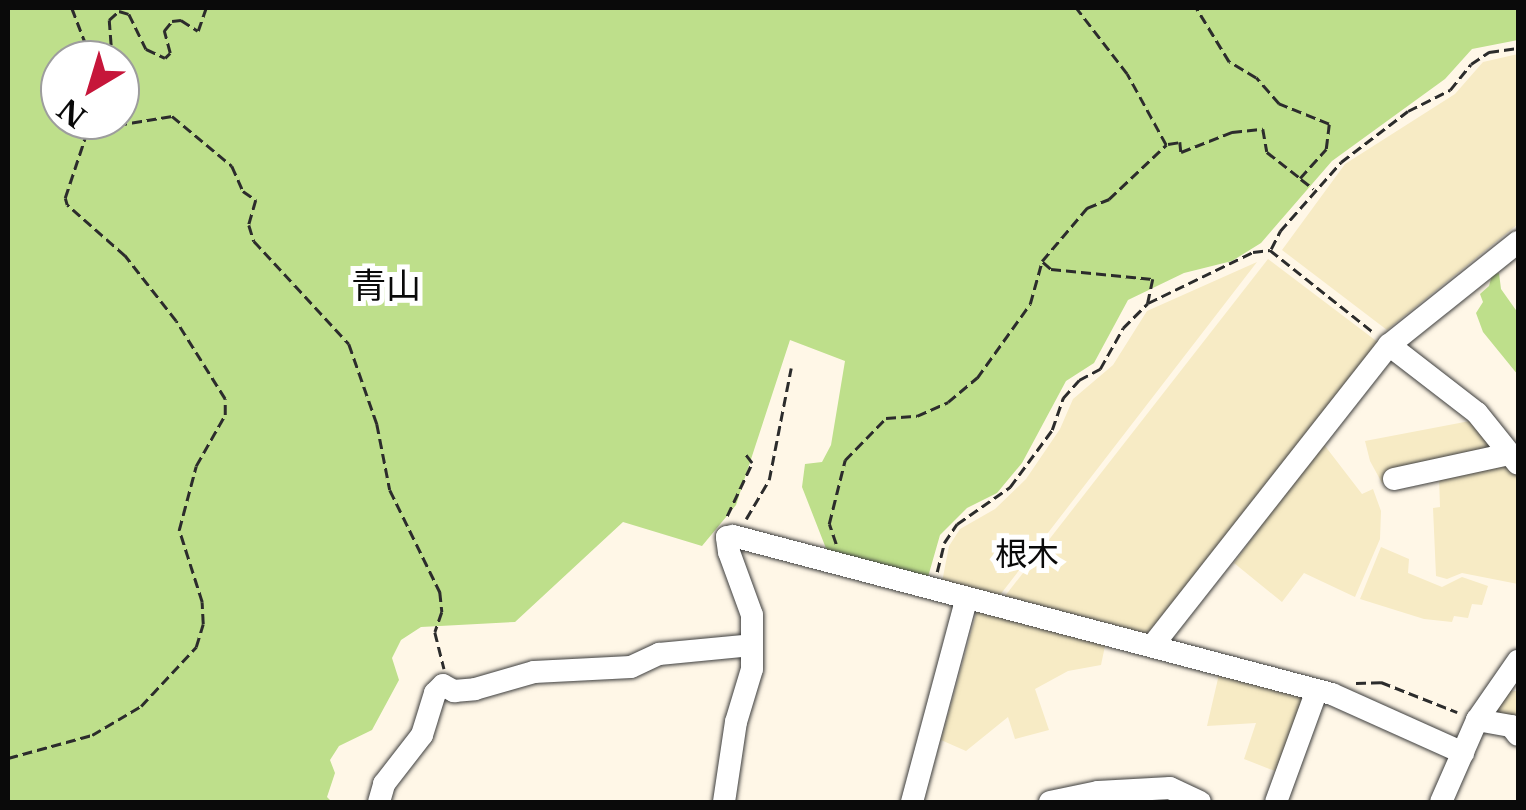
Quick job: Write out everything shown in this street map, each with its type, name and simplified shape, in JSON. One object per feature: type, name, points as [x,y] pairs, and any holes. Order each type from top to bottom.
[{"type":"street","points":[[1154,645],[1389,345],[1518,242]]},
{"type":"street","points":[[1389,345],[1477,412],[1514,459],[1394,479]]},
{"type":"street","points":[[730,537],[1324,692],[1463,753]]},
{"type":"street","points":[[724,802],[736,722],[752,669],[752,615],[730,537]]},
{"type":"street","points":[[912,802],[966,600]]},
{"type":"street","points":[[379,802],[384,784],[422,735],[435,693],[443,685],[454,691],[475,689],[534,672],[632,667],[659,654],[752,645]]},
{"type":"street","points":[[1441,802],[1476,720],[1518,660]]},
{"type":"street","points":[[1276,802],[1324,692]]},
{"type":"street","points":[[1476,720],[1511,726],[1518,735]]},
{"type":"street","points":[[1050,802],[1098,792],[1170,788],[1200,802]]},
{"type":"path","points":[[72,8],[84,40]]},
{"type":"path","points":[[110,40],[109,20],[119,11],[128,14],[146,49],[165,58],[170,53],[164,31],[172,20],[198,31],[206,8]]},
{"type":"path","points":[[1076,8],[1127,74],[1166,145]]},
{"type":"path","points":[[1196,8],[1229,62],[1256,78],[1279,104],[1329,124],[1326,150],[1300,178]]},
{"type":"path","points":[[1270,250],[1314,189],[1341,162],[1408,112],[1450,90],[1471,64],[1489,52],[1518,48]]},
{"type":"path","points":[[140,121],[172,116],[232,166],[243,191],[256,200],[249,225],[254,241],[349,344],[373,410],[390,490],[440,592],[442,612],[434,632],[443,658],[443,685]]},
{"type":"path","points":[[844,569],[830,524],[844,460],[886,418],[917,416],[948,402],[978,378],[1030,304],[1042,261],[1088,208],[1109,199],[1166,145],[1180,142],[1181,152],[1232,132],[1263,129],[1267,152],[1314,189]]},
{"type":"path","points":[[8,758],[92,734],[141,706],[196,647],[203,624],[202,602],[179,530],[196,466],[225,415],[225,399],[176,321],[125,256],[68,204],[65,198],[84,140]]},
{"type":"path","points":[[932,588],[944,543],[957,524],[1010,488],[1052,430],[1064,398],[1079,380],[1100,370],[1124,328],[1148,303],[1252,252],[1270,250],[1389,345]]},
{"type":"path","points":[[1042,261],[1051,269],[1153,279],[1148,303]]},
{"type":"path","points":[[730,537],[758,505],[769,480],[791,368]]},
{"type":"path","points":[[730,537],[728,508],[752,463],[745,454]]},
{"type":"path","points":[[1324,692],[1355,683],[1381,682],[1476,720]]},
{"type":"shaded area","points":[[1518,54],[1518,224],[1387,330],[1282,250],[1345,164],[1455,94],[1483,62]]},
{"type":"shaded area","points":[[1268,259],[1379,343],[1152,635],[1005,596]]},
{"type":"shaded area","points":[[1257,262],[1000,595],[942,582],[949,546],[960,529],[995,509],[1026,479],[1060,429],[1073,399],[1113,365],[1147,311]]},
{"type":"shaded area","points":[[1475,420],[1493,444],[1493,454],[1382,483],[1370,461],[1365,441]]},
{"type":"shaded area","points":[[1322,442],[1362,494],[1373,489],[1381,511],[1380,539],[1355,597],[1304,573],[1282,602],[1234,563]]},
{"type":"shaded area","points":[[1506,462],[1518,476],[1518,584],[1462,573],[1447,579],[1436,576],[1433,508],[1440,507],[1439,476]]},
{"type":"shaded area","points":[[1381,547],[1409,559],[1408,573],[1442,587],[1462,577],[1488,586],[1482,605],[1472,604],[1468,618],[1454,616],[1452,622],[1424,619],[1360,599]]},
{"type":"shaded area","points":[[977,611],[1106,641],[1101,665],[1068,671],[1035,689],[1049,730],[1015,739],[1008,717],[966,751],[941,740]]},
{"type":"shaded area","points":[[1518,663],[1518,729],[1485,713],[1508,691],[1516,691]]},
{"type":"shaded area","points":[[1220,670],[1309,695],[1280,773],[1244,759],[1256,723],[1207,726]]},
{"type":"green space","points":[[8,8],[1518,8],[1518,40],[1472,49],[1445,79],[1332,161],[1261,243],[1232,261],[1184,273],[1128,300],[1094,363],[1066,381],[1022,463],[997,493],[967,508],[940,535],[928,577],[827,551],[802,487],[805,464],[822,462],[831,445],[845,361],[790,340],[736,505],[702,546],[623,522],[515,622],[421,627],[401,640],[392,658],[399,680],[372,730],[339,746],[330,760],[335,773],[327,797],[332,802],[8,802]]},
{"type":"green space","points":[[1499,273],[1501,289],[1518,313],[1518,375],[1483,332],[1476,313],[1483,302],[1480,294],[1489,286],[1492,275]]},
{"type":"district","name":"青山","points":[[386,286]]},
{"type":"district","name":"根木","points":[[1027,554]]}]
